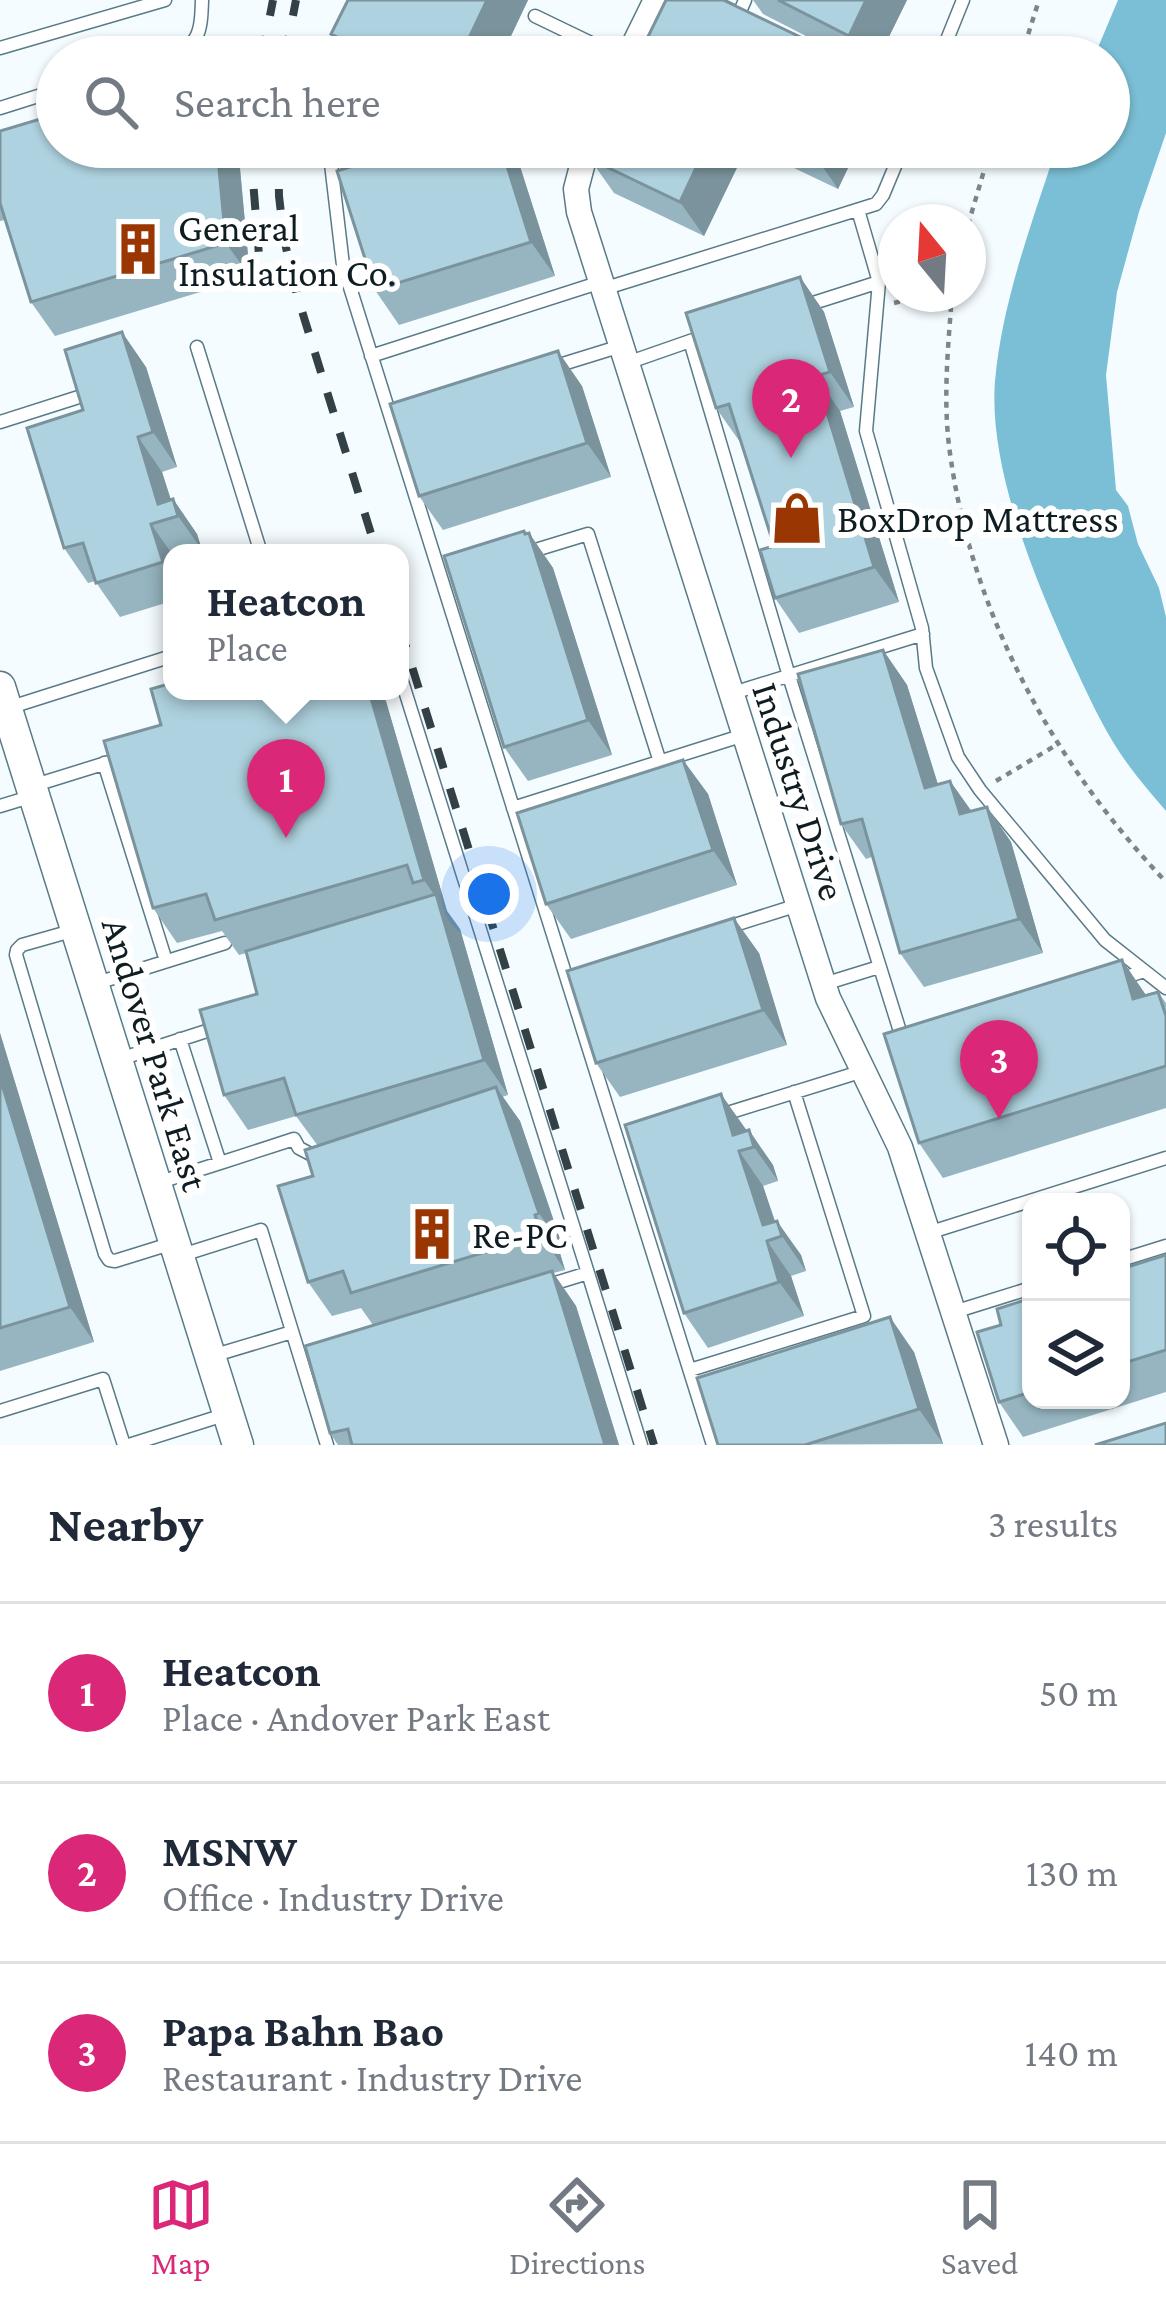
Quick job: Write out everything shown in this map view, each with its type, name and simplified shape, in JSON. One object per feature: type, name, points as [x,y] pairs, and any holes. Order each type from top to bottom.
[{"type":"street","points":[[636,36],[656,0]]},
{"type":"street","name":"Industry Drive","points":[[582,168],[579,212],[823,984],[900,1147],[996,1445]]},
{"type":"street","name":"Andover Park East","points":[[5,713],[238,1445]]},
{"type":"lane","points":[[41,36],[165,0]]},
{"type":"lane","points":[[197,36],[202,0]]},
{"type":"lane","points":[[710,0],[739,14],[745,0]]},
{"type":"lane","points":[[948,36],[963,0]]},
{"type":"lane","points":[[535,16],[578,36]]},
{"type":"lane","points":[[0,48],[36,38]]},
{"type":"lane","points":[[0,107],[36,96]]},
{"type":"lane","points":[[331,168],[343,265],[713,1445]]},
{"type":"lane","points":[[371,356],[876,204],[894,168]]},
{"type":"lane","points":[[858,210],[878,279]]},
{"type":"lane","points":[[795,308],[878,282]]},
{"type":"lane","points":[[878,288],[866,431],[923,634],[926,668],[958,757],[1105,940],[1166,988]]},
{"type":"lane","points":[[538,372],[711,334]]},
{"type":"lane","points":[[690,341],[879,967],[902,1040],[908,1044]]},
{"type":"lane","points":[[196,347],[258,544]]},
{"type":"lane","points":[[0,422],[85,395]]},
{"type":"lane","points":[[391,418],[412,411]]},
{"type":"lane","points":[[525,553],[588,534],[660,762]]},
{"type":"lane","points":[[442,579],[463,573]]},
{"type":"lane","points":[[731,694],[923,634]]},
{"type":"lane","points":[[5,713],[163,659]]},
{"type":"lane","points":[[408,700],[641,1445]]},
{"type":"lane","points":[[513,808],[744,735]]},
{"type":"lane","points":[[0,806],[144,751]]},
{"type":"lane","points":[[104,764],[166,961]]},
{"type":"lane","points":[[714,931],[798,905]]},
{"type":"lane","points":[[76,930],[22,945],[16,955],[105,1254],[115,1261],[261,1230],[327,1445]]},
{"type":"lane","points":[[93,984],[225,943]]},
{"type":"lane","points":[[823,984],[879,967]]},
{"type":"lane","points":[[566,977],[587,971]]},
{"type":"lane","points":[[1101,984],[1144,971]]},
{"type":"lane","points":[[117,1060],[222,1026]]},
{"type":"lane","points":[[180,1039],[220,1163]]},
{"type":"lane","points":[[707,1120],[863,1071]]},
{"type":"lane","points":[[690,1370],[864,1316],[794,1092]]},
{"type":"lane","points":[[156,1184],[294,1139],[299,1148],[326,1163]]},
{"type":"lane","points":[[620,1147],[641,1140]]},
{"type":"lane","points":[[928,1234],[1166,1158]]},
{"type":"lane","points":[[1130,1257],[1166,1246]]},
{"type":"lane","points":[[544,1287],[588,1273]]},
{"type":"lane","points":[[953,1312],[1022,1291]]},
{"type":"lane","points":[[210,1357],[292,1332]]},
{"type":"lane","points":[[301,1361],[323,1354]]},
{"type":"lane","points":[[0,1411],[103,1378],[126,1445],[228,1414]]},
{"type":"path","points":[[1028,36],[1039,0]]},
{"type":"path","points":[[974,204],[985,168]]},
{"type":"path","points":[[951,312],[946,379],[950,459],[984,592],[1032,700],[1058,744],[1111,818],[1166,881]]},
{"type":"path","points":[[980,790],[1058,744]]},
{"type":"water","points":[[1118,0],[1166,0],[1166,133],[1117,292],[1106,375],[1116,490],[1128,506],[1166,617],[1166,811],[1113,743],[1059,632],[1007,488],[995,415],[995,381],[1010,296],[1050,168],[1130,168],[1130,36],[1103,36]]},
{"type":"building","points":[[348,0],[487,0],[470,36],[331,34]]},
{"type":"building","points":[[666,0],[723,0],[798,36],[648,36]]},
{"type":"building","points":[[778,0],[866,0],[849,36]]},
{"type":"building","name":"General Insulation Co.","points":[[36,120],[36,168],[219,168],[226,243],[31,302],[0,203],[0,131]]},
{"type":"building","points":[[508,168],[531,242],[375,290],[337,171]]},
{"type":"building","points":[[609,168],[696,168],[680,202]]},
{"type":"building","points":[[800,277],[830,372],[816,376],[874,567],[775,598],[760,550],[774,546],[729,404],[716,408],[686,313]]},
{"type":"building","points":[[122,332],[153,432],[138,437],[158,504],[173,499],[178,516],[151,524],[163,562],[96,583],[83,543],[64,548],[27,428],[83,410],[65,350]]},
{"type":"building","points":[[558,351],[587,443],[419,496],[390,404]]},
{"type":"building","points":[[529,533],[588,720],[504,747],[444,556]]},
{"type":"building","points":[[883,650],[925,788],[950,781],[960,814],[987,807],[1019,919],[900,953],[862,819],[841,824],[798,674]]},
{"type":"building","points":[[163,686],[163,700],[372,700],[424,880],[413,883],[407,865],[215,920],[206,894],[153,908],[104,741],[161,725],[151,689]]},
{"type":"building","points":[[683,760],[713,850],[546,904],[517,813]]},
{"type":"building","points":[[436,894],[484,1060],[296,1115],[284,1078],[224,1095],[200,1010],[257,994],[246,951]]},
{"type":"building","points":[[734,918],[763,1010],[596,1063],[567,971]]},
{"type":"building","points":[[1122,960],[1133,999],[1158,992],[1166,1016],[1166,1066],[919,1143],[884,1034]]},
{"type":"building","points":[[0,1078],[70,1307],[0,1328]]},
{"type":"building","name":"Re-PC","points":[[496,1087],[539,1213],[535,1215],[541,1235],[351,1293],[343,1271],[308,1282],[278,1186],[313,1176],[305,1150]]},
{"type":"building","points":[[721,1094],[733,1135],[749,1130],[754,1147],[739,1151],[763,1225],[777,1221],[782,1236],[767,1241],[779,1282],[684,1313],[625,1125]]},
{"type":"building","points":[[1166,1255],[1166,1350],[1130,1361],[1130,1301],[1130,1266]]},
{"type":"building","points":[[552,1271],[605,1445],[352,1445],[348,1429],[330,1433],[305,1346]]},
{"type":"building","points":[[1022,1301],[1022,1395],[999,1402],[977,1332],[1001,1325],[997,1309]]},
{"type":"building","points":[[890,1317],[919,1409],[805,1445],[718,1445],[697,1378]]},
{"type":"building","points":[[1166,1423],[1166,1445],[1095,1445]]},
{"type":"railway","points":[[266,36],[273,0]]},
{"type":"railway","points":[[289,36],[296,0]]},
{"type":"railway","points":[[253,168],[260,268]]},
{"type":"railway","points":[[278,168],[284,239],[297,295],[374,544]]},
{"type":"railway","points":[[409,657],[654,1445]]},
{"type":"place","name":"General Insulation Co.","points":[[138,249]]},
{"type":"place","name":"MSNW","points":[[791,458]]},
{"type":"place","name":"BoxDrop Mattress","points":[[797,518]]},
{"type":"place","name":"Heatcon","points":[[286,838]]},
{"type":"place","name":"Papa Bahn Bao","points":[[999,1119]]},
{"type":"place","name":"Re-PC","points":[[432,1234]]}]
